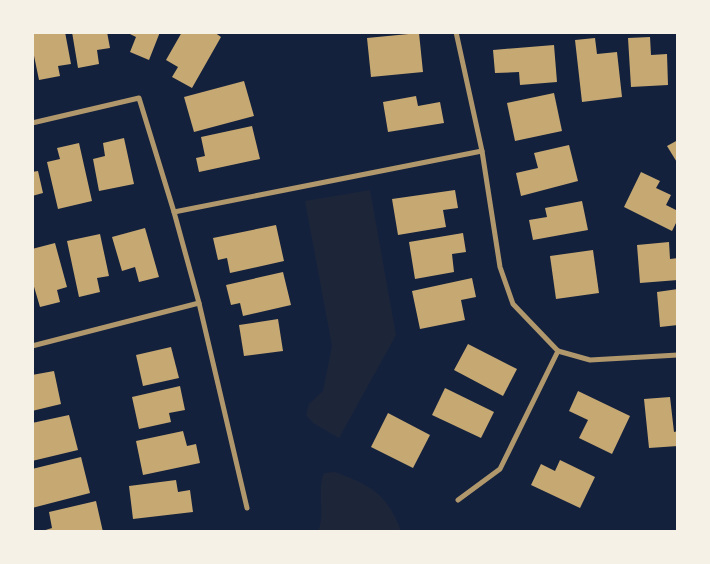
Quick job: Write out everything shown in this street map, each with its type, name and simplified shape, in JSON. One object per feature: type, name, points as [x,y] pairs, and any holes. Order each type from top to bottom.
[{"type":"street","points":[[456,32],[482,151],[500,267],[513,304],[558,351],[590,360],[678,355]]},
{"type":"street","points":[[32,123],[139,98],[174,212],[199,303],[247,508]]},
{"type":"street","points":[[174,212],[482,151]]},
{"type":"street","points":[[32,346],[199,303]]},
{"type":"street","points":[[458,500],[500,470],[558,351]]},
{"type":"shaded area","points":[[370,190],[396,335],[339,438],[313,423],[306,415],[309,404],[323,391],[332,346],[305,201]]},
{"type":"shaded area","points":[[335,472],[359,482],[377,493],[390,508],[401,531],[318,531],[321,517],[321,487],[324,473]]},
{"type":"building","points":[[32,32],[65,32],[71,64],[58,66],[60,76],[39,80],[32,46]]},
{"type":"building","points":[[72,32],[107,32],[110,48],[97,50],[99,64],[78,68]]},
{"type":"building","points":[[126,32],[160,32],[149,60],[130,52],[136,37]]},
{"type":"building","points":[[182,32],[214,32],[221,37],[192,88],[172,77],[178,67],[166,60]]},
{"type":"building","points":[[419,33],[423,72],[371,77],[367,38]]},
{"type":"building","points":[[650,37],[651,55],[667,54],[668,85],[631,87],[628,38]]},
{"type":"building","points":[[595,38],[597,54],[617,52],[622,97],[582,102],[575,40]]},
{"type":"building","points":[[554,45],[557,82],[520,85],[519,72],[495,73],[493,50]]},
{"type":"building","points":[[244,81],[254,116],[194,132],[184,97]]},
{"type":"building","points":[[554,93],[562,131],[515,141],[507,103]]},
{"type":"building","points":[[416,96],[418,106],[440,102],[444,123],[388,132],[383,102]]},
{"type":"building","points":[[252,126],[260,159],[199,172],[196,158],[205,156],[201,137]]},
{"type":"building","points":[[124,138],[134,184],[99,191],[93,159],[105,156],[103,143]]},
{"type":"building","points":[[678,140],[678,164],[667,146]]},
{"type":"building","points":[[79,143],[92,201],[58,209],[47,162],[60,159],[57,148]]},
{"type":"building","points":[[569,145],[578,181],[521,196],[516,173],[538,168],[534,153]]},
{"type":"building","points":[[38,171],[43,193],[32,196],[32,172]]},
{"type":"building","points":[[641,172],[660,181],[656,188],[671,195],[666,205],[678,211],[678,219],[672,231],[624,207]]},
{"type":"building","points":[[455,190],[458,208],[443,210],[446,227],[398,235],[392,199]]},
{"type":"building","points":[[582,201],[588,230],[533,240],[529,220],[547,217],[545,208]]},
{"type":"building","points":[[276,225],[284,261],[230,273],[227,258],[218,260],[213,238]]},
{"type":"building","points":[[145,228],[159,277],[139,282],[135,267],[122,271],[112,237]]},
{"type":"building","points":[[463,233],[466,252],[452,254],[454,272],[415,279],[409,242]]},
{"type":"building","points":[[100,234],[109,276],[97,278],[100,292],[79,297],[67,241]]},
{"type":"building","points":[[669,242],[670,259],[678,258],[678,280],[640,283],[637,245]]},
{"type":"building","points":[[55,243],[67,287],[57,290],[60,302],[40,307],[32,280],[32,249]]},
{"type":"building","points":[[593,250],[599,293],[556,299],[550,256]]},
{"type":"building","points":[[283,272],[291,305],[243,316],[240,303],[231,305],[226,285]]},
{"type":"building","points":[[472,278],[476,297],[461,300],[465,320],[420,329],[412,291]]},
{"type":"building","points":[[678,289],[678,325],[660,327],[657,292]]},
{"type":"building","points":[[278,319],[283,351],[244,356],[239,325]]},
{"type":"building","points":[[468,344],[517,369],[503,396],[454,370]]},
{"type":"building","points":[[171,347],[179,378],[143,386],[136,355]]},
{"type":"building","points":[[54,371],[61,404],[32,411],[32,375]]},
{"type":"building","points":[[180,386],[185,410],[169,413],[171,422],[139,429],[132,397]]},
{"type":"building","points":[[445,388],[494,412],[481,438],[432,415]]},
{"type":"building","points":[[578,391],[630,416],[612,454],[579,438],[588,420],[569,411]]},
{"type":"building","points":[[670,397],[674,432],[678,431],[678,446],[649,448],[644,399]]},
{"type":"building","points":[[388,413],[430,435],[413,468],[371,447]]},
{"type":"building","points":[[69,415],[78,450],[32,461],[32,423]]},
{"type":"building","points":[[183,431],[187,446],[196,444],[200,463],[143,475],[136,441]]},
{"type":"building","points":[[81,457],[90,493],[32,508],[32,469]]},
{"type":"building","points":[[560,460],[595,477],[580,508],[531,485],[541,464],[555,471]]},
{"type":"building","points":[[176,480],[178,492],[190,490],[193,512],[133,519],[129,486]]},
{"type":"building","points":[[96,501],[103,532],[39,532],[52,528],[49,512]]}]
